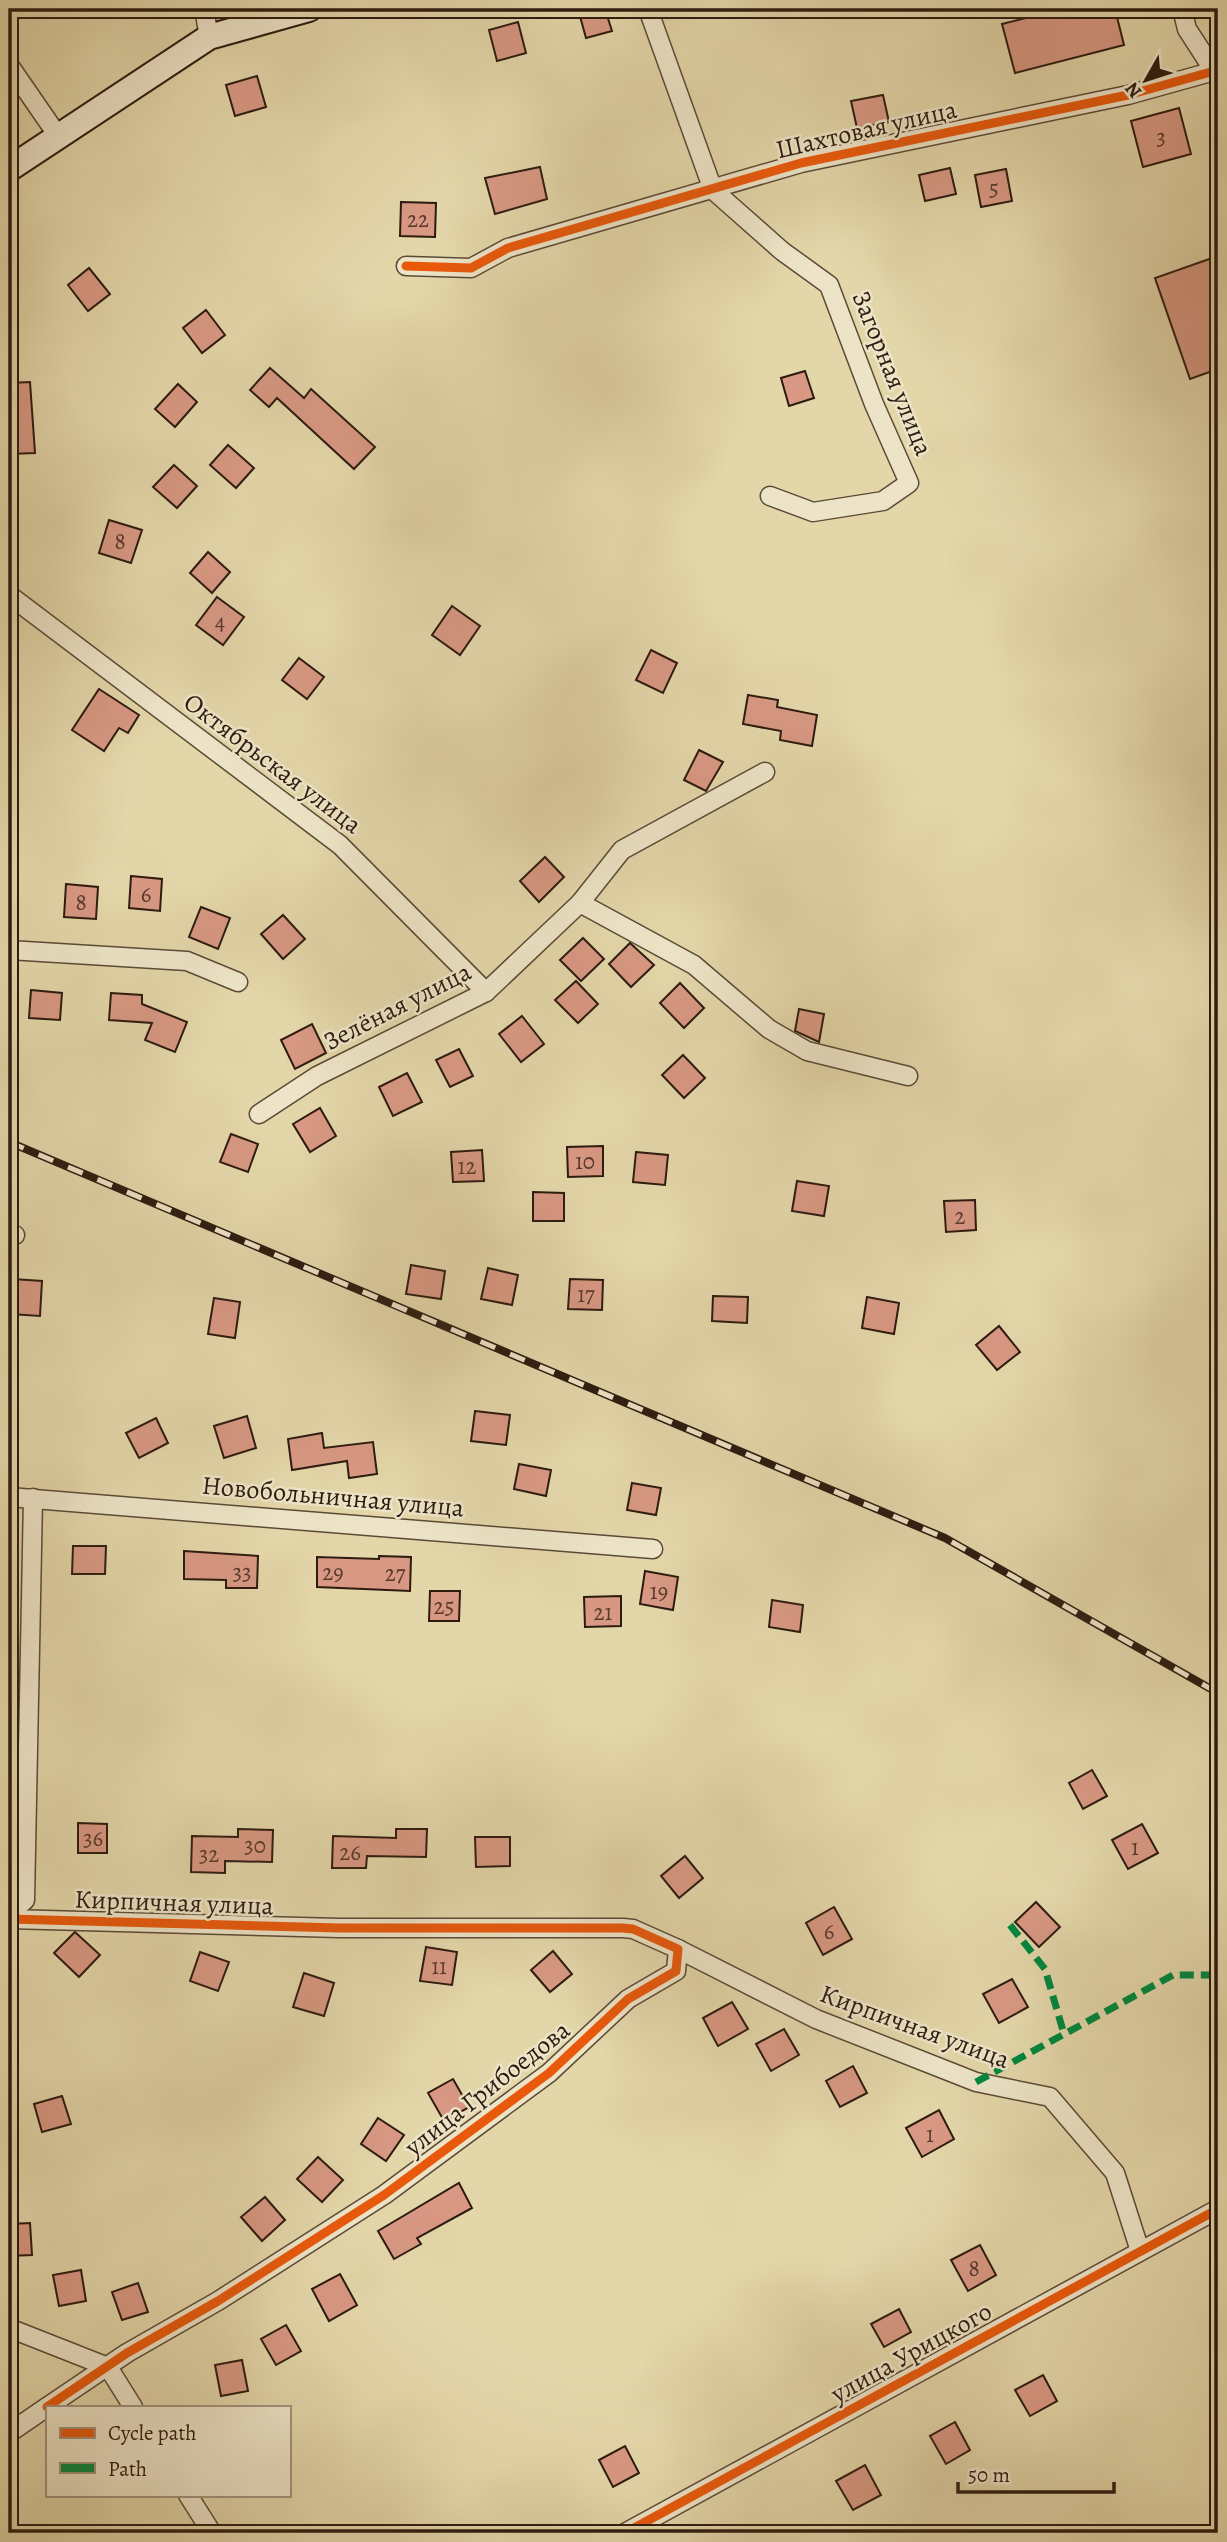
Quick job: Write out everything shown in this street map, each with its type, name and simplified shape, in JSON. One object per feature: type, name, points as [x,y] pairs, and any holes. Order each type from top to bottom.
[{"type":"street","points":[[204,9],[209,37]]},
{"type":"street","points":[[9,169],[209,37],[309,9]]},
{"type":"street","points":[[648,9],[713,190]]},
{"type":"street","points":[[1182,9],[1187,29],[1217,73]]},
{"type":"street","points":[[9,65],[58,136]]},
{"type":"street","name":"Шахтовая улица","points":[[406,266],[471,268],[508,248],[801,163],[1128,95],[1217,73]]},
{"type":"street","name":"Загорная улица","points":[[713,190],[782,251],[829,285],[874,404],[909,483],[883,501],[813,512],[770,496]]},
{"type":"street","name":"Октябрьская улица","points":[[9,596],[341,845],[486,992]]},
{"type":"street","name":"Зелёная улица","points":[[259,1114],[317,1076],[486,992],[580,903],[622,850],[765,772]]},
{"type":"street","points":[[580,903],[694,965],[769,1029],[807,1051],[908,1076]]},
{"type":"street","points":[[9,950],[187,961],[238,982]]},
{"type":"street","name":"Новобольничная улица","points":[[9,1497],[653,1549]]},
{"type":"street","points":[[9,1917],[25,1900],[33,1498]]},
{"type":"street","name":"Кирпичная улица","points":[[9,1917],[339,1928],[634,1929],[816,2019],[976,2082],[1050,2098],[1115,2173],[1140,2251]]},
{"type":"street","name":"улица Грибоедова","points":[[49,2406],[384,2195],[549,2073],[628,1999],[676,1971],[678,1949]]},
{"type":"street","name":"улица Урицкого","points":[[625,2533],[1218,2209]]},
{"type":"street","points":[[9,2328],[108,2367],[132,2406]]},
{"type":"street","name":"улица Грибоедова","points":[[9,2433],[46,2408]]},
{"type":"street","points":[[189,2496],[212,2533]]},
{"type":"building","points":[[578,9],[605,9],[612,31],[586,38]]},
{"type":"building","points":[[1062,9],[1115,9],[1124,45],[1015,73],[1002,24]]},
{"type":"building","points":[[518,22],[526,53],[497,61],[489,30]]},
{"type":"building","points":[[257,76],[266,107],[235,116],[226,85]]},
{"type":"building","points":[[883,95],[889,122],[857,128],[851,101]]},
{"type":"building","points":[[1179,108],[1191,154],[1143,167],[1131,121]]},
{"type":"building","points":[[540,167],[547,199],[495,214],[485,178]]},
{"type":"building","points":[[950,168],[956,194],[925,201],[919,175]]},
{"type":"building","points":[[1006,169],[1012,201],[981,207],[975,175]]},
{"type":"building","points":[[401,202],[436,203],[435,237],[400,236]]},
{"type":"building","points":[[1218,256],[1218,369],[1190,379],[1155,278]]},
{"type":"building","points":[[89,268],[110,294],[88,311],[68,285]]},
{"type":"building","points":[[206,310],[225,335],[202,353],[183,328]]},
{"type":"building","points":[[270,368],[304,398],[311,389],[375,447],[354,469],[277,398],[269,407],[250,390]]},
{"type":"building","points":[[805,371],[814,398],[789,406],[781,378]]},
{"type":"building","points":[[30,382],[35,453],[9,454],[9,383]]},
{"type":"building","points":[[178,384],[197,402],[175,427],[155,409]]},
{"type":"building","points":[[228,445],[254,468],[236,488],[210,465]]},
{"type":"building","points":[[174,465],[197,486],[177,508],[153,487]]},
{"type":"building","points":[[109,520],[142,530],[131,563],[99,553]]},
{"type":"building","points":[[208,552],[230,572],[212,593],[190,573]]},
{"type":"building","points":[[217,597],[244,617],[223,645],[196,625]]},
{"type":"building","points":[[452,606],[480,626],[460,655],[432,635]]},
{"type":"building","points":[[651,650],[677,663],[663,693],[636,680]]},
{"type":"building","points":[[299,658],[324,677],[307,699],[282,680]]},
{"type":"building","points":[[99,689],[139,715],[128,733],[119,728],[104,751],[72,730]]},
{"type":"building","points":[[748,695],[778,700],[777,707],[817,715],[812,746],[780,740],[781,731],[743,724]]},
{"type":"building","points":[[699,750],[723,762],[706,791],[684,780]]},
{"type":"building","points":[[545,857],[564,877],[539,902],[520,881]]},
{"type":"building","points":[[131,876],[162,879],[160,911],[129,908]]},
{"type":"building","points":[[66,884],[98,887],[96,919],[64,917]]},
{"type":"building","points":[[201,907],[230,918],[218,949],[189,937]]},
{"type":"building","points":[[283,915],[305,939],[283,959],[261,934]]},
{"type":"building","points":[[583,938],[604,959],[581,981],[560,960]]},
{"type":"building","points":[[630,943],[654,965],[631,987],[609,964]]},
{"type":"building","points":[[576,981],[598,1004],[578,1023],[555,1000]]},
{"type":"building","points":[[680,983],[704,1008],[684,1028],[660,1003]]},
{"type":"building","points":[[31,990],[62,993],[60,1020],[29,1018]]},
{"type":"building","points":[[111,993],[142,995],[142,1004],[187,1022],[175,1052],[145,1040],[152,1023],[109,1020]]},
{"type":"building","points":[[799,1009],[824,1014],[819,1042],[795,1031]]},
{"type":"building","points":[[522,1016],[544,1044],[521,1062],[499,1034]]},
{"type":"building","points":[[312,1024],[326,1053],[295,1069],[281,1040]]},
{"type":"building","points":[[459,1049],[473,1076],[450,1087],[436,1060]]},
{"type":"building","points":[[683,1055],[705,1078],[684,1098],[662,1075]]},
{"type":"building","points":[[407,1073],[422,1102],[393,1116],[379,1087]]},
{"type":"building","points":[[320,1108],[336,1136],[310,1152],[293,1124]]},
{"type":"building","points":[[231,1134],[258,1144],[248,1172],[220,1162]]},
{"type":"building","points":[[603,1146],[603,1176],[568,1177],[567,1147]]},
{"type":"building","points":[[482,1150],[484,1181],[453,1182],[451,1152]]},
{"type":"building","points":[[636,1152],[668,1155],[665,1185],[633,1182]]},
{"type":"building","points":[[797,1181],[829,1186],[824,1216],[792,1211]]},
{"type":"building","points":[[533,1192],[564,1193],[564,1221],[533,1221]]},
{"type":"building","points":[[975,1200],[976,1230],[946,1232],[944,1201]]},
{"type":"building","points":[[411,1265],[445,1271],[441,1299],[406,1294]]},
{"type":"building","points":[[488,1268],[518,1275],[512,1305],[481,1299]]},
{"type":"building","points":[[13,1279],[42,1281],[40,1316],[10,1314]]},
{"type":"building","points":[[570,1279],[603,1280],[602,1310],[568,1309]]},
{"type":"building","points":[[713,1296],[748,1297],[747,1323],[712,1321]]},
{"type":"building","points":[[867,1297],[899,1303],[894,1334],[862,1328]]},
{"type":"building","points":[[214,1298],[240,1302],[235,1338],[208,1334]]},
{"type":"building","points":[[999,1326],[1020,1352],[997,1370],[976,1345]]},
{"type":"building","points":[[475,1411],[510,1415],[506,1445],[471,1441]]},
{"type":"building","points":[[247,1416],[256,1448],[224,1458],[214,1426]]},
{"type":"building","points":[[156,1418],[168,1443],[139,1458],[126,1433]]},
{"type":"building","points":[[322,1433],[324,1448],[373,1442],[377,1474],[349,1478],[347,1461],[292,1470],[288,1439]]},
{"type":"building","points":[[519,1464],[551,1470],[546,1496],[514,1489]]},
{"type":"building","points":[[632,1483],[661,1488],[656,1515],[627,1510]]},
{"type":"building","points":[[73,1546],[106,1546],[105,1574],[72,1574]]},
{"type":"building","points":[[184,1551],[258,1556],[257,1588],[226,1588],[226,1580],[184,1579]]},
{"type":"building","points":[[379,1556],[411,1557],[410,1591],[317,1587],[317,1557],[379,1559]]},
{"type":"building","points":[[645,1571],[678,1577],[673,1610],[640,1604]]},
{"type":"building","points":[[430,1591],[460,1591],[459,1621],[429,1621]]},
{"type":"building","points":[[621,1596],[621,1626],[585,1627],[584,1597]]},
{"type":"building","points":[[772,1600],[803,1605],[800,1632],[769,1627]]},
{"type":"building","points":[[1092,1770],[1107,1796],[1083,1809],[1069,1783]]},
{"type":"building","points":[[78,1823],[107,1824],[107,1853],[78,1853]]},
{"type":"building","points":[[1142,1824],[1158,1853],[1128,1869],[1112,1840]]},
{"type":"building","points":[[238,1829],[273,1830],[272,1862],[225,1861],[225,1873],[191,1872],[192,1836],[238,1837]]},
{"type":"building","points":[[396,1829],[427,1829],[426,1857],[367,1856],[366,1868],[332,1868],[333,1836],[396,1838]]},
{"type":"building","points":[[475,1837],[510,1837],[510,1866],[476,1867]]},
{"type":"building","points":[[685,1856],[703,1878],[679,1898],[661,1876]]},
{"type":"building","points":[[1036,1902],[1060,1927],[1039,1947],[1015,1922]]},
{"type":"building","points":[[834,1907],[852,1939],[823,1955],[806,1923]]},
{"type":"building","points":[[75,1932],[100,1955],[79,1977],[54,1953]]},
{"type":"building","points":[[426,1947],[457,1952],[452,1985],[420,1981]]},
{"type":"building","points":[[553,1951],[572,1974],[550,1992],[531,1970]]},
{"type":"building","points":[[200,1952],[229,1962],[218,1991],[190,1981]]},
{"type":"building","points":[[304,1973],[334,1983],[324,2016],[293,2007]]},
{"type":"building","points":[[1012,1979],[1028,2007],[999,2023],[983,1994]]},
{"type":"building","points":[[732,2002],[748,2029],[718,2046],[703,2018]]},
{"type":"building","points":[[784,2029],[799,2055],[771,2071],[756,2044]]},
{"type":"building","points":[[853,2066],[867,2093],[840,2107],[826,2081]]},
{"type":"building","points":[[453,2079],[469,2107],[444,2121],[428,2093]]},
{"type":"building","points":[[62,2096],[71,2124],[42,2132],[34,2104]]},
{"type":"building","points":[[939,2110],[954,2139],[922,2157],[906,2128]]},
{"type":"building","points":[[378,2118],[404,2135],[386,2161],[361,2144]]},
{"type":"building","points":[[318,2157],[343,2180],[322,2202],[297,2179]]},
{"type":"building","points":[[459,2183],[472,2208],[417,2238],[421,2244],[394,2259],[378,2231]]},
{"type":"building","points":[[265,2197],[285,2220],[262,2241],[241,2217]]},
{"type":"building","points":[[30,2223],[32,2255],[9,2256],[9,2224]]},
{"type":"building","points":[[980,2245],[996,2275],[968,2291],[951,2260]]},
{"type":"building","points":[[81,2270],[86,2301],[59,2306],[53,2275]]},
{"type":"building","points":[[340,2274],[357,2305],[329,2321],[312,2289]]},
{"type":"building","points":[[138,2283],[148,2312],[122,2320],[112,2292]]},
{"type":"building","points":[[899,2309],[911,2332],[884,2347],[871,2324]]},
{"type":"building","points":[[286,2325],[301,2351],[276,2365],[261,2339]]},
{"type":"building","points":[[242,2360],[248,2391],[221,2396],[215,2365]]},
{"type":"building","points":[[1043,2375],[1057,2401],[1030,2416],[1015,2390]]},
{"type":"building","points":[[955,2422],[970,2450],[946,2464],[930,2436]]},
{"type":"building","points":[[625,2446],[639,2473],[613,2487],[599,2460]]},
{"type":"building","points":[[865,2465],[881,2495],[853,2510],[836,2481]]},
{"type":"railway","points":[[9,1142],[945,1538],[1218,1693]]},
{"type":"marked path","points":[[1211,1880],[1218,1873]]},
{"type":"marked path","points":[[1010,1925],[1045,1969],[1064,2034]]},
{"type":"marked path","points":[[976,2082],[1173,1975],[1218,1975]]},
{"type":"cycle path","points":[[406,266],[471,268],[508,248],[801,163],[1128,95],[1218,70]]},
{"type":"cycle path","points":[[9,1919],[339,1928],[623,1928],[633,1929],[678,1949],[676,1971],[628,1999],[549,2073],[384,2195],[218,2301],[127,2353],[48,2406]]},
{"type":"cycle path","points":[[625,2533],[1218,2209]]}]
